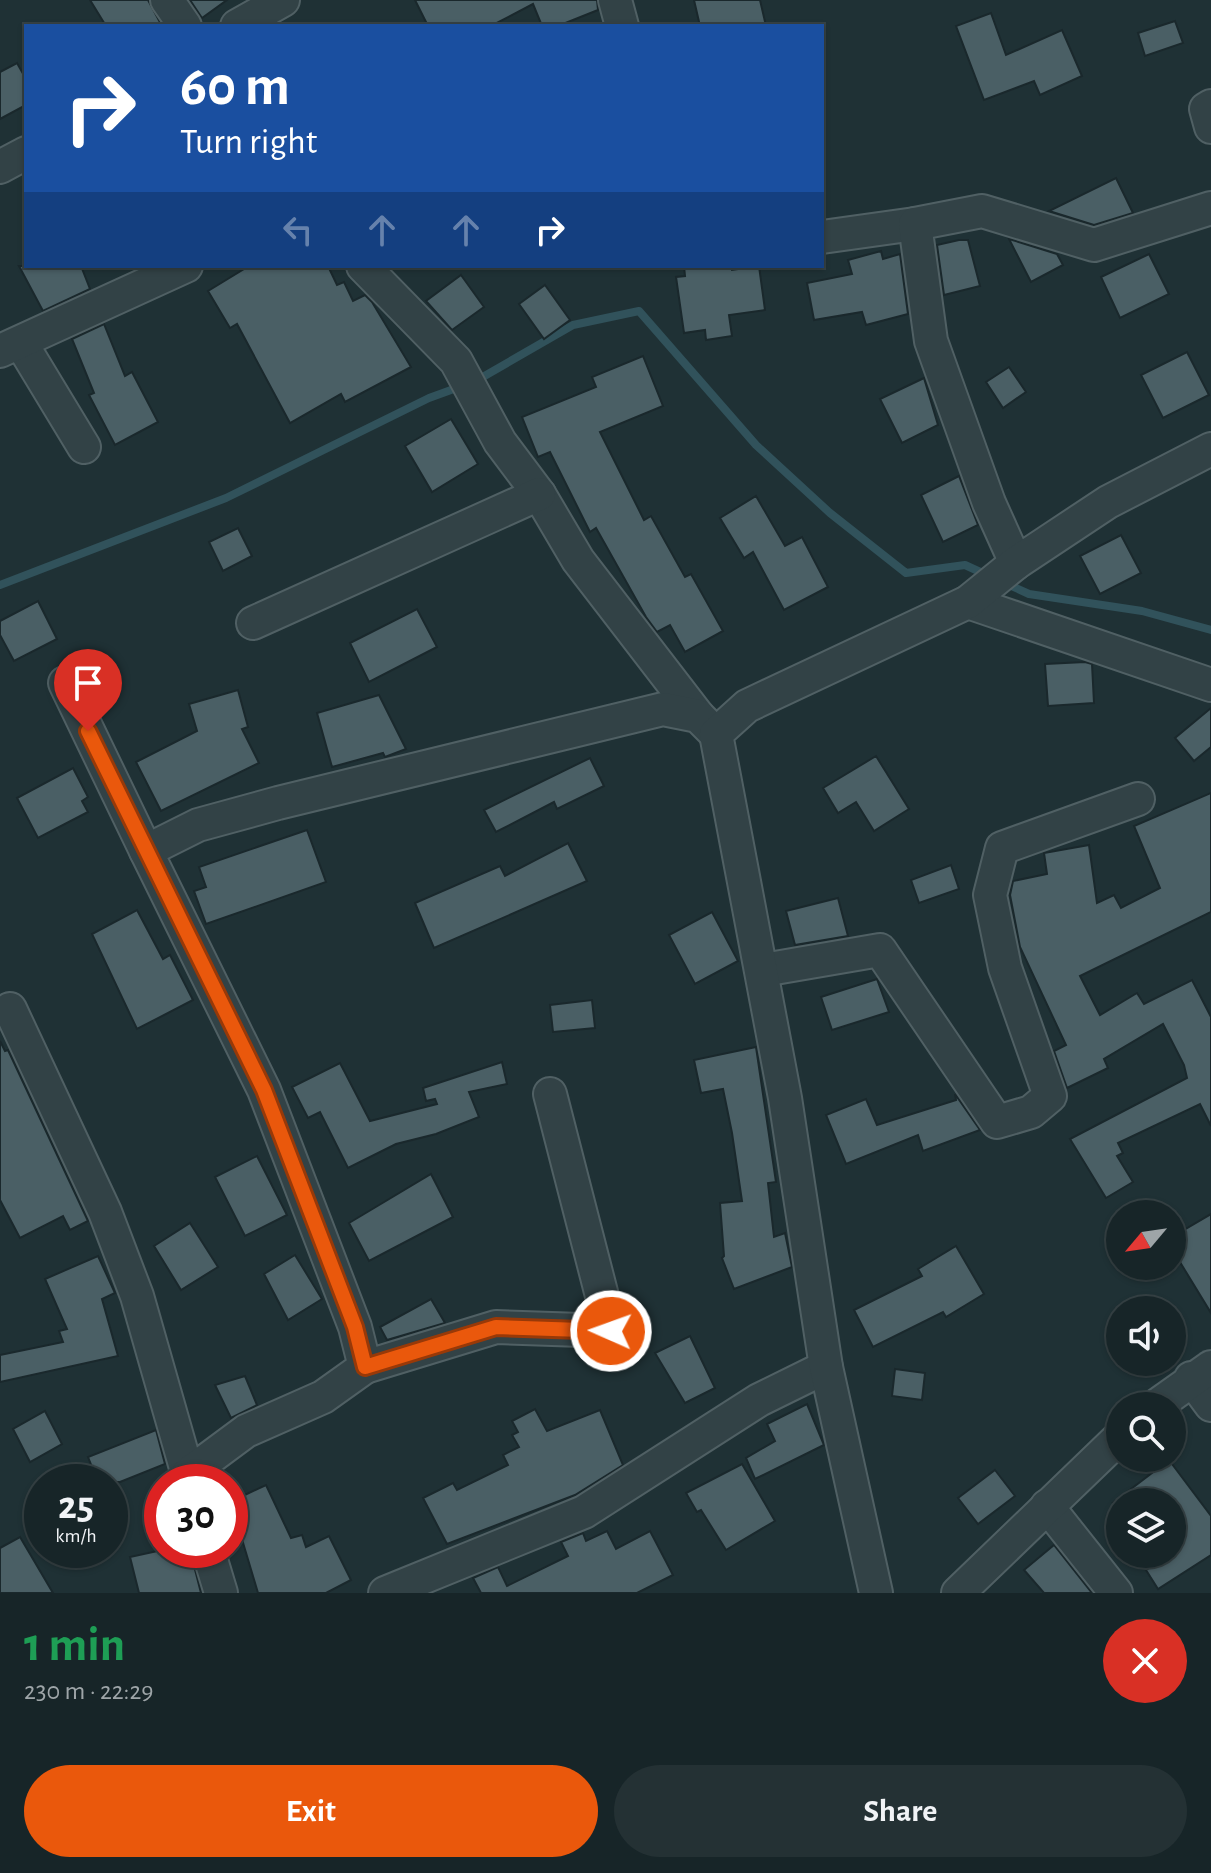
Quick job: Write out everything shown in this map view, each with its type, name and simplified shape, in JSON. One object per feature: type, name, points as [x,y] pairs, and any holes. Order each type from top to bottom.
[{"type":"street","points":[[167,0],[184,24]]},
{"type":"street","points":[[241,24],[283,0]]},
{"type":"street","points":[[615,0],[621,24]]},
{"type":"street","points":[[1211,106],[1206,109],[1211,127]]},
{"type":"street","points":[[0,167],[24,154]]},
{"type":"street","points":[[824,237],[982,211],[1094,245],[1211,208]]},
{"type":"street","points":[[915,224],[931,341],[989,503],[993,581]]},
{"type":"street","points":[[84,447],[10,347],[182,268]]},
{"type":"street","points":[[365,268],[456,361],[500,442],[539,494],[578,560],[707,725],[763,970],[811,1253],[826,1367],[876,1593]]},
{"type":"street","points":[[146,851],[198,825],[339,786],[459,761],[663,709],[707,725],[993,581],[1108,502],[1211,449]]},
{"type":"street","points":[[253,623],[539,494]]},
{"type":"street","points":[[993,581],[1211,685]]},
{"type":"street","points":[[65,683],[264,1090],[355,1327],[365,1367]]},
{"type":"street","points":[[763,970],[880,950],[997,1122],[1031,1112],[1050,1096],[1005,968],[990,895],[1002,848],[1138,799]]},
{"type":"street","points":[[10,1009],[105,1212],[132,1282],[185,1464]]},
{"type":"street","points":[[206,1464],[246,1431],[323,1397],[365,1367],[496,1327],[611,1331],[550,1094]]},
{"type":"street","points":[[385,1593],[584,1512],[759,1400],[826,1367]]},
{"type":"street","points":[[1175,1392],[1201,1373],[1211,1405]]},
{"type":"street","points":[[959,1593],[1106,1450]]},
{"type":"street","points":[[1047,1506],[1116,1593]]},
{"type":"street","points":[[213,1568],[221,1593]]},
{"type":"building","points":[[90,0],[148,0],[161,24],[105,24]]},
{"type":"building","points":[[190,0],[227,0],[202,18]]},
{"type":"building","points":[[415,0],[597,0],[598,10],[563,24],[541,24],[533,4],[495,24],[427,24]]},
{"type":"building","points":[[694,0],[760,0],[766,24],[700,24]]},
{"type":"building","points":[[991,13],[1006,55],[1062,30],[1082,76],[1040,95],[1034,81],[984,100],[956,26]]},
{"type":"building","points":[[1175,21],[1183,43],[1145,56],[1138,33]]},
{"type":"building","points":[[17,63],[24,75],[24,106],[0,119],[0,72]]},
{"type":"building","points":[[1116,178],[1133,213],[1094,225],[1049,211]]},
{"type":"building","points":[[1009,239],[1057,254],[1063,265],[1031,282]]},
{"type":"building","points":[[968,240],[980,286],[944,295],[937,245]]},
{"type":"building","points":[[881,251],[883,259],[900,254],[908,314],[866,325],[862,312],[814,320],[807,283],[852,274],[848,260]]},
{"type":"building","points":[[1149,254],[1169,294],[1120,318],[1101,277]]},
{"type":"building","points":[[19,266],[82,268],[90,289],[43,311]]},
{"type":"building","points":[[246,268],[329,268],[337,285],[344,282],[353,301],[365,295],[372,302],[411,367],[345,402],[341,394],[290,423],[237,324],[230,328],[208,291]]},
{"type":"building","points":[[684,268],[759,268],[765,310],[729,315],[732,336],[706,340],[705,330],[684,333],[676,277],[685,276]]},
{"type":"building","points":[[461,275],[484,307],[452,330],[426,301]]},
{"type":"building","points":[[545,285],[570,320],[544,339],[519,304]]},
{"type":"building","points":[[104,324],[125,376],[132,372],[158,422],[115,445],[89,395],[94,393],[72,339]]},
{"type":"building","points":[[1187,352],[1209,395],[1163,418],[1141,375]]},
{"type":"building","points":[[643,356],[663,406],[600,432],[644,520],[651,516],[685,577],[691,574],[723,631],[685,652],[670,625],[657,632],[646,617],[596,528],[590,532],[550,452],[538,457],[522,417],[596,387],[592,377]]},
{"type":"building","points":[[1009,367],[1026,392],[1003,408],[986,382]]},
{"type":"building","points":[[924,378],[938,425],[902,443],[880,399]]},
{"type":"building","points":[[451,419],[478,464],[432,492],[405,446]]},
{"type":"building","points":[[959,476],[978,525],[943,542],[921,495]]},
{"type":"building","points":[[756,496],[785,546],[802,537],[828,587],[784,610],[753,552],[744,558],[720,518]]},
{"type":"building","points":[[238,528],[252,556],[223,571],[209,542]]},
{"type":"building","points":[[1121,535],[1141,573],[1100,594],[1080,556]]},
{"type":"building","points":[[38,601],[57,639],[14,661],[0,635],[0,621]]},
{"type":"building","points":[[417,609],[437,647],[369,682],[350,643]]},
{"type":"building","points":[[1045,664],[1092,664],[1094,703],[1048,706]]},
{"type":"building","points":[[238,690],[248,727],[242,729],[259,763],[161,811],[136,762],[197,731],[189,704]]},
{"type":"building","points":[[379,695],[406,749],[385,757],[383,753],[332,767],[317,713]]},
{"type":"building","points":[[1211,708],[1211,747],[1194,761],[1175,738]]},
{"type":"building","points":[[876,756],[909,809],[874,831],[856,802],[838,813],[823,788]]},
{"type":"building","points":[[590,758],[604,786],[557,809],[554,802],[496,832],[484,810]]},
{"type":"building","points":[[73,768],[88,797],[82,801],[88,812],[38,838],[17,798]]},
{"type":"building","points":[[1211,793],[1211,912],[1080,976],[1100,1015],[1137,993],[1144,1004],[1192,980],[1211,1017],[1211,1126],[1200,1104],[1118,1143],[1123,1153],[1117,1156],[1133,1182],[1106,1198],[1070,1139],[1187,1078],[1184,1065],[1163,1024],[1104,1059],[1108,1068],[1067,1088],[1054,1051],[1066,1045],[1020,947],[1010,895],[1013,881],[1047,874],[1044,853],[1089,845],[1097,903],[1114,895],[1121,908],[1160,888],[1134,826]]},
{"type":"building","points":[[307,830],[326,882],[206,924],[194,891],[206,887],[199,867]]},
{"type":"building","points":[[568,843],[587,881],[434,948],[415,903],[500,866],[505,876]]},
{"type":"building","points":[[951,865],[959,889],[919,903],[911,880]]},
{"type":"building","points":[[838,898],[848,936],[795,945],[786,911]]},
{"type":"building","points":[[137,910],[163,959],[170,955],[193,1000],[137,1029],[92,934]]},
{"type":"building","points":[[712,912],[738,961],[695,984],[669,935]]},
{"type":"building","points":[[877,979],[889,1012],[832,1030],[821,997]]},
{"type":"building","points":[[592,1000],[595,1028],[553,1032],[550,1005]]},
{"type":"building","points":[[0,1041],[5,1051],[8,1050],[88,1221],[70,1230],[63,1216],[20,1238],[0,1200]]},
{"type":"building","points":[[756,1047],[776,1182],[768,1183],[774,1237],[785,1233],[792,1267],[734,1289],[722,1258],[720,1203],[742,1201],[732,1133],[723,1089],[701,1093],[694,1060]]},
{"type":"building","points":[[502,1062],[507,1084],[469,1092],[479,1117],[436,1134],[396,1144],[348,1168],[320,1112],[308,1118],[292,1087],[340,1063],[370,1121],[437,1104],[435,1099],[426,1101],[423,1088]]},
{"type":"building","points":[[955,1094],[980,1130],[923,1151],[918,1135],[846,1164],[826,1115],[866,1099],[877,1125],[956,1100]]},
{"type":"building","points":[[257,1156],[287,1215],[245,1236],[215,1177]]},
{"type":"building","points":[[431,1174],[453,1217],[369,1261],[349,1223]]},
{"type":"building","points":[[1211,1214],[1211,1313],[1186,1272],[1186,1229]]},
{"type":"building","points":[[190,1223],[218,1267],[181,1290],[154,1246]]},
{"type":"building","points":[[956,1246],[984,1294],[946,1317],[943,1312],[873,1347],[854,1310],[922,1276],[918,1269]]},
{"type":"building","points":[[295,1255],[322,1299],[288,1320],[264,1274]]},
{"type":"building","points":[[98,1256],[115,1293],[102,1299],[118,1356],[0,1382],[0,1355],[63,1342],[59,1331],[67,1329],[45,1279]]},
{"type":"building","points":[[431,1299],[445,1323],[387,1340],[380,1327]]},
{"type":"building","points":[[690,1336],[715,1388],[685,1403],[655,1353]]},
{"type":"building","points":[[895,1369],[925,1373],[922,1400],[892,1396]]},
{"type":"building","points":[[245,1376],[257,1405],[231,1418],[215,1385]]},
{"type":"building","points":[[807,1404],[824,1445],[755,1479],[746,1458],[775,1441],[767,1424]]},
{"type":"building","points":[[535,1409],[547,1431],[600,1410],[623,1465],[575,1495],[447,1544],[423,1498],[453,1483],[457,1490],[508,1465],[503,1455],[519,1447],[512,1435],[518,1432],[512,1421]]},
{"type":"building","points":[[45,1411],[62,1444],[30,1462],[13,1429]]},
{"type":"building","points":[[156,1430],[165,1464],[144,1464],[144,1472],[128,1479],[128,1464],[91,1464],[88,1457]]},
{"type":"building","points":[[742,1464],[775,1521],[726,1550],[701,1510],[697,1512],[686,1493]]},
{"type":"building","points":[[995,1470],[1015,1496],[978,1524],[958,1498]]},
{"type":"building","points":[[1153,1472],[1178,1472],[1211,1516],[1211,1555],[1158,1589],[1146,1570],[1186,1568],[1186,1488],[1132,1488]]},
{"type":"building","points":[[266,1485],[291,1538],[302,1535],[306,1547],[329,1536],[351,1580],[326,1593],[258,1593],[248,1559],[248,1494]]},
{"type":"building","points":[[607,1531],[616,1549],[650,1531],[673,1575],[637,1593],[481,1593],[473,1578],[498,1567],[507,1586],[568,1556],[561,1542],[583,1533],[586,1541]]},
{"type":"building","points":[[20,1537],[24,1544],[24,1568],[38,1568],[53,1593],[0,1593],[0,1548]]},
{"type":"building","points":[[1054,1545],[1092,1593],[1044,1593],[1024,1570]]},
{"type":"building","points":[[144,1554],[144,1568],[195,1568],[201,1593],[139,1593],[130,1557]]},
{"type":"waterway","points":[[474,382],[573,325],[639,311],[756,445],[830,513],[906,573],[965,565],[989,576]]},
{"type":"waterway","points":[[0,585],[226,498],[429,398],[462,386]]},
{"type":"waterway","points":[[1005,583],[1029,594],[1142,611],[1211,630]]},
{"type":"route","points":[[88,731],[264,1090],[355,1327],[365,1367],[496,1327],[611,1331]]}]
